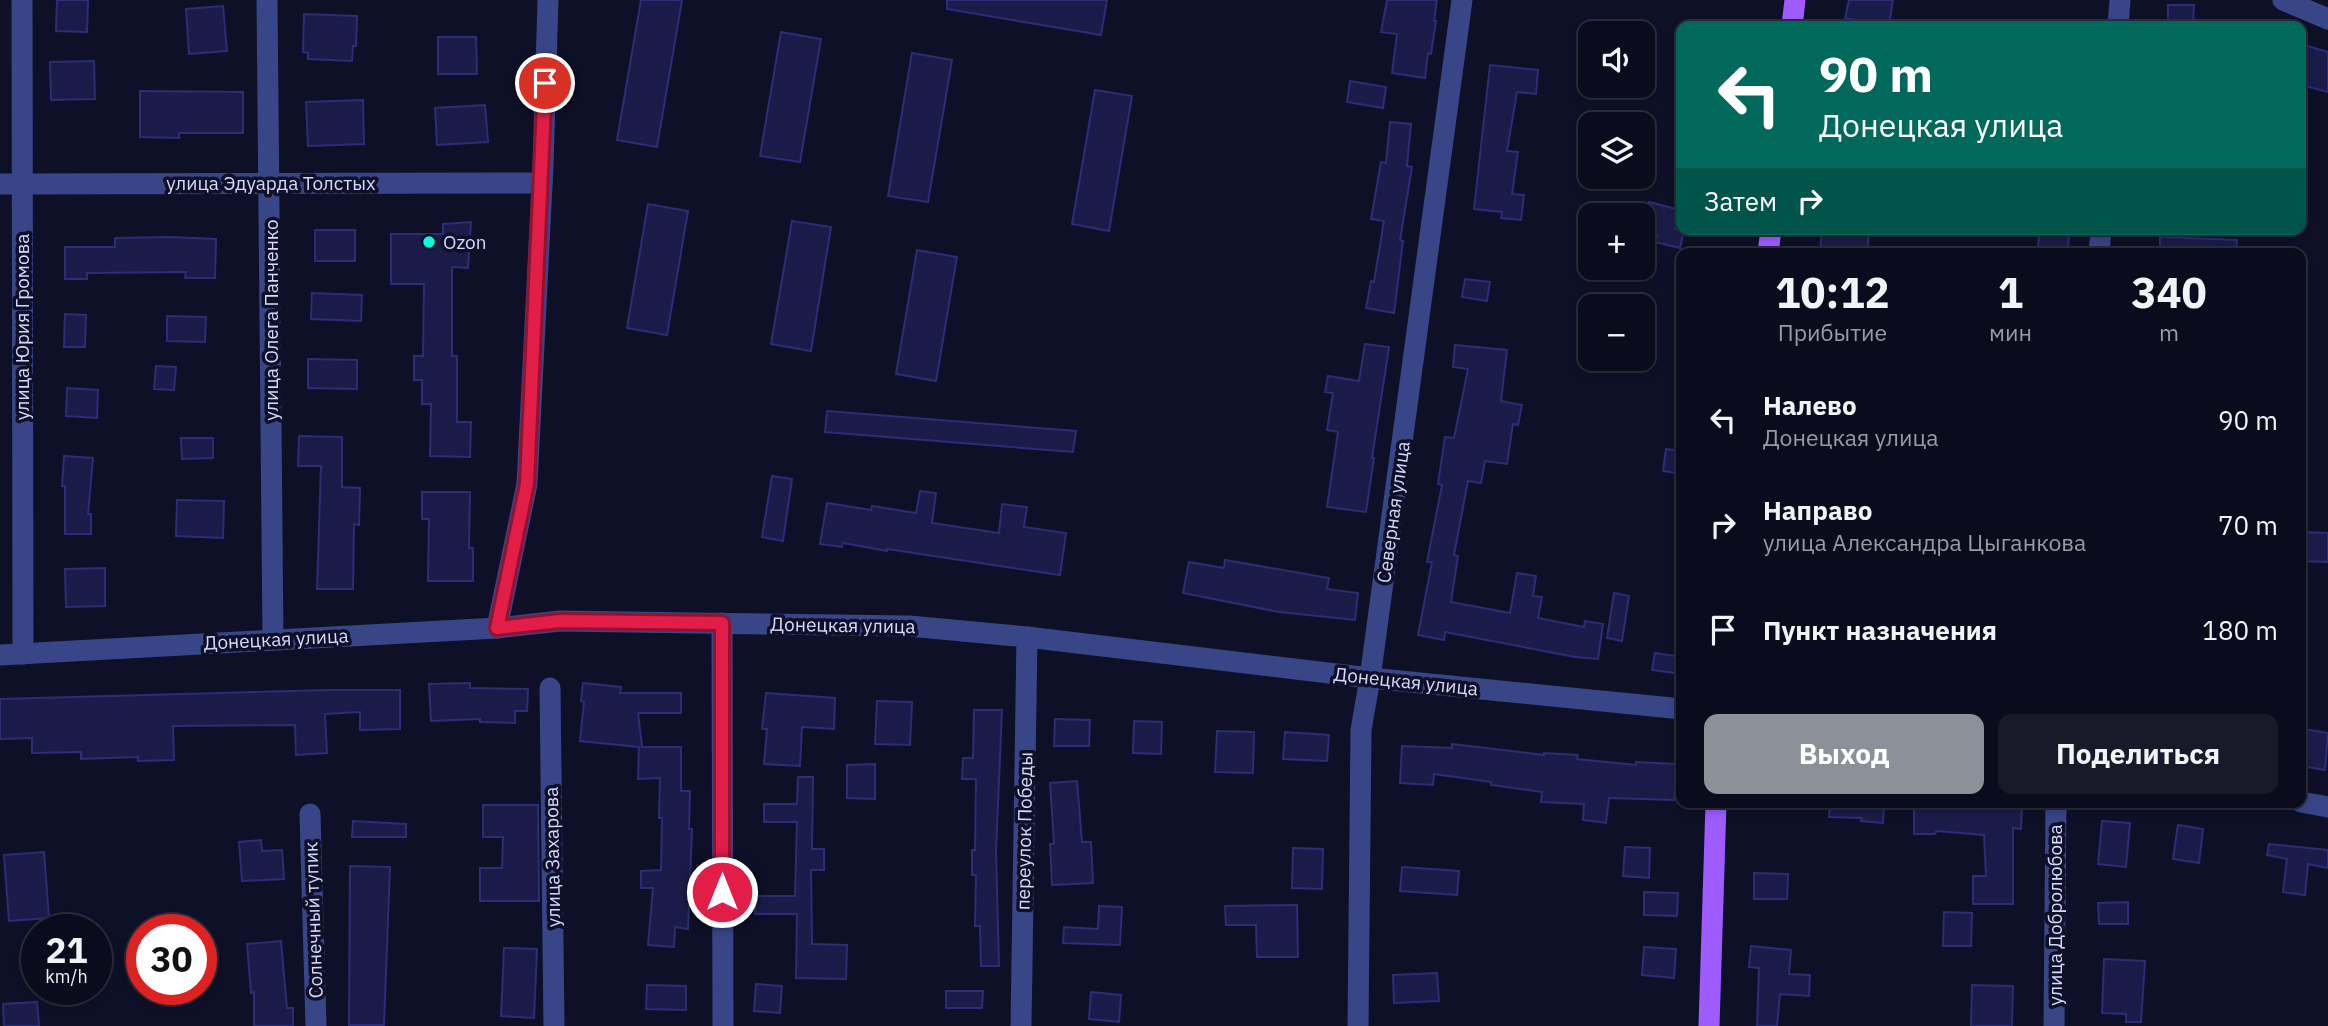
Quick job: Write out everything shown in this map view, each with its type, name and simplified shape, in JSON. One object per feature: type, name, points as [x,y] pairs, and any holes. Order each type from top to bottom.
[{"type":"main road","points":[[1793,21],[1795,0]]},
{"type":"main road","points":[[1709,1026],[1716,808]]},
{"type":"street","name":"улица Юрия Громова","points":[[22,0],[23,654]]},
{"type":"street","name":"улица Олега Панченко","points":[[267,0],[273,639]]},
{"type":"street","points":[[497,628],[527,484],[548,0]]},
{"type":"street","name":"Северная улица","points":[[1358,1026],[1361,730],[1462,0]]},
{"type":"street","points":[[2118,21],[2120,0]]},
{"type":"street","points":[[2283,0],[2328,19]]},
{"type":"street","name":"улица Эдуарда Толстых","points":[[0,184],[542,183]]},
{"type":"street","name":"Донецкая улица","points":[[0,655],[497,628],[560,621],[909,626],[1027,637],[1370,678],[1676,708]]},
{"type":"street","points":[[722,623],[723,1026]]},
{"type":"street","name":"переулок Победы","points":[[1021,1026],[1027,637]]},
{"type":"street","name":"улица Захарова","points":[[550,688],[554,1026]]},
{"type":"street","points":[[2306,803],[2328,807]]},
{"type":"street","name":"улица Добролюбова","points":[[2054,1026],[2056,808]]},
{"type":"street","name":"Солнечный тупик","points":[[310,814],[316,1026]]},
{"type":"building","points":[[57,0],[88,0],[87,32],[56,31]]},
{"type":"building","points":[[641,0],[682,0],[657,147],[617,140]]},
{"type":"building","points":[[947,0],[1107,0],[1101,35],[947,9]]},
{"type":"building","points":[[1387,0],[1437,0],[1431,54],[1428,53],[1425,78],[1392,73],[1397,34],[1381,32]]},
{"type":"building","points":[[1849,0],[1893,0],[1890,21],[1845,18]]},
{"type":"building","points":[[2168,5],[2194,5],[2193,21],[2168,21]]},
{"type":"building","points":[[223,6],[227,51],[189,54],[186,9]]},
{"type":"building","points":[[304,14],[357,16],[356,46],[353,46],[352,61],[308,59],[308,53],[303,52]]},
{"type":"building","points":[[781,32],[821,39],[800,162],[760,156]]},
{"type":"building","points":[[438,37],[476,37],[477,74],[438,74]]},
{"type":"building","points":[[2306,45],[2328,52],[2328,92],[2306,86]]},
{"type":"building","points":[[912,53],[952,60],[928,202],[888,196]]},
{"type":"building","points":[[94,61],[95,99],[51,100],[50,62]]},
{"type":"building","points":[[1490,65],[1538,70],[1536,94],[1517,92],[1507,151],[1518,152],[1512,194],[1524,195],[1521,220],[1501,218],[1502,212],[1474,209]]},
{"type":"building","points":[[1350,81],[1386,87],[1383,108],[1347,102]]},
{"type":"building","points":[[1095,90],[1132,96],[1109,231],[1072,224]]},
{"type":"building","points":[[140,91],[243,92],[243,133],[179,133],[179,138],[140,137]]},
{"type":"building","points":[[363,100],[364,144],[308,146],[306,102]]},
{"type":"building","points":[[485,105],[488,142],[437,145],[435,108]]},
{"type":"building","points":[[1390,122],[1411,124],[1407,166],[1412,167],[1400,240],[1403,241],[1394,313],[1366,308],[1371,281],[1374,282],[1384,221],[1371,219],[1381,162],[1386,163]]},
{"type":"building","points":[[648,204],[688,211],[667,335],[627,328]]},
{"type":"building","points":[[1655,204],[1676,209],[1676,235],[1683,235],[1680,248],[1655,242]]},
{"type":"building","points":[[792,221],[831,227],[811,351],[771,344]]},
{"type":"building","points":[[471,222],[468,268],[452,267],[452,356],[457,356],[457,422],[471,422],[470,457],[430,456],[431,404],[422,404],[422,380],[414,380],[414,356],[423,356],[424,284],[391,284],[391,234],[443,234],[443,224]]},
{"type":"building","points":[[315,230],[355,230],[355,261],[315,261]]},
{"type":"building","points":[[1822,235],[1869,235],[1868,248],[1820,248]]},
{"type":"building","points":[[2039,235],[2069,235],[2068,248],[2038,248]]},
{"type":"building","points":[[2160,237],[2237,240],[2236,248],[2160,248]]},
{"type":"building","points":[[115,238],[216,239],[215,278],[185,278],[186,272],[87,273],[87,279],[65,279],[65,247],[115,247]]},
{"type":"building","points":[[917,250],[957,257],[936,381],[896,374]]},
{"type":"building","points":[[1465,279],[1490,282],[1487,301],[1462,297]]},
{"type":"building","points":[[312,293],[362,295],[361,321],[311,319]]},
{"type":"building","points":[[65,314],[86,315],[85,347],[64,347]]},
{"type":"building","points":[[167,316],[206,317],[205,342],[167,341]]},
{"type":"building","points":[[1365,344],[1389,347],[1366,512],[1327,507],[1338,432],[1327,430],[1333,393],[1325,392],[1328,376],[1359,381]]},
{"type":"building","points":[[1455,345],[1507,350],[1501,401],[1522,405],[1518,425],[1513,424],[1507,464],[1485,461],[1481,483],[1468,481],[1454,555],[1458,556],[1451,602],[1510,613],[1517,573],[1536,576],[1533,596],[1542,597],[1538,618],[1584,627],[1585,621],[1603,624],[1598,659],[1445,632],[1444,640],[1418,635],[1432,562],[1427,562],[1442,485],[1438,484],[1445,437],[1454,438],[1468,369],[1453,367]]},
{"type":"building","points":[[308,359],[357,360],[357,389],[308,388]]},
{"type":"building","points":[[156,366],[176,367],[174,390],[154,389]]},
{"type":"building","points":[[67,388],[98,390],[97,418],[66,416]]},
{"type":"building","points":[[827,411],[1076,431],[1073,452],[825,432]]},
{"type":"building","points":[[299,436],[342,437],[342,487],[360,488],[359,525],[354,524],[353,589],[317,589],[321,466],[298,466]]},
{"type":"building","points":[[181,438],[213,438],[213,458],[182,459]]},
{"type":"building","points":[[1666,449],[1676,450],[1676,473],[1663,471]]},
{"type":"building","points":[[64,456],[93,458],[88,514],[91,514],[91,534],[65,534],[65,486],[62,486]]},
{"type":"building","points":[[772,476],[792,479],[783,541],[762,537]]},
{"type":"building","points":[[920,491],[936,493],[932,523],[999,533],[1002,504],[1027,507],[1024,527],[1066,533],[1060,575],[843,543],[842,547],[820,544],[827,503],[916,513]]},
{"type":"building","points":[[422,492],[470,492],[469,548],[473,548],[473,581],[428,581],[429,519],[422,519]]},
{"type":"building","points":[[177,500],[224,501],[223,538],[176,536]]},
{"type":"building","points":[[2306,532],[2328,533],[2328,562],[2306,561]]},
{"type":"building","points":[[1225,560],[1329,578],[1327,589],[1358,593],[1355,620],[1279,612],[1183,593],[1189,562],[1224,568]]},
{"type":"building","points":[[105,568],[105,606],[66,607],[65,569]]},
{"type":"building","points":[[1614,593],[1629,596],[1622,641],[1607,638]]},
{"type":"building","points":[[1655,653],[1676,656],[1676,673],[1652,670]]},
{"type":"building","points":[[470,683],[470,688],[528,689],[527,711],[515,711],[515,723],[480,722],[480,719],[431,721],[429,684]]},
{"type":"building","points":[[583,683],[621,687],[620,693],[681,693],[681,713],[638,713],[642,747],[681,747],[681,791],[690,791],[689,829],[692,829],[688,929],[675,927],[674,947],[648,945],[653,888],[641,888],[641,871],[661,870],[660,778],[638,779],[639,747],[580,741]]},
{"type":"building","points":[[400,690],[400,729],[360,730],[360,712],[325,714],[327,753],[296,755],[295,725],[173,726],[174,760],[138,761],[138,757],[81,759],[81,752],[32,753],[32,738],[0,739],[0,699]]},
{"type":"building","points":[[766,693],[835,698],[834,729],[802,727],[800,766],[764,764],[767,729],[762,729]]},
{"type":"building","points":[[877,701],[912,702],[910,745],[875,744]]},
{"type":"building","points":[[974,710],[1002,710],[996,850],[999,966],[981,966],[980,926],[975,926],[976,875],[972,875],[972,850],[975,850],[976,779],[962,779],[963,758],[973,758]]},
{"type":"building","points":[[1055,719],[1090,720],[1089,746],[1054,746]]},
{"type":"building","points":[[1134,721],[1162,722],[1161,754],[1133,753]]},
{"type":"building","points":[[2306,729],[2328,733],[2325,770],[2306,767]]},
{"type":"building","points":[[1217,731],[1254,732],[1253,773],[1215,772]]},
{"type":"building","points":[[1285,732],[1329,735],[1327,761],[1283,759]]},
{"type":"building","points":[[1452,744],[1544,755],[1578,755],[1577,759],[1636,765],[1636,762],[1676,764],[1674,800],[1609,798],[1606,823],[1583,820],[1584,804],[1541,802],[1542,792],[1491,785],[1491,782],[1434,774],[1433,785],[1400,783],[1402,746],[1452,748]]},
{"type":"building","points":[[875,764],[875,799],[847,798],[847,765]]},
{"type":"building","points":[[798,777],[813,777],[812,849],[824,849],[824,870],[811,870],[812,944],[847,945],[846,979],[796,978],[797,914],[755,914],[755,896],[795,896],[797,822],[764,822],[764,804],[797,804]]},
{"type":"building","points":[[1077,781],[1082,842],[1091,842],[1093,883],[1052,885],[1050,844],[1054,844],[1050,783]]},
{"type":"building","points":[[483,805],[538,805],[539,901],[480,901],[480,868],[502,868],[503,837],[483,837]]},
{"type":"building","points":[[1830,808],[1884,808],[1883,823],[1861,821],[1862,818],[1829,817]]},
{"type":"building","points":[[1914,808],[2022,808],[2021,829],[2013,828],[2013,904],[1973,904],[1973,876],[1986,876],[1984,835],[1936,831],[1935,834],[1914,834]]},
{"type":"building","points":[[353,821],[406,824],[406,837],[352,837]]},
{"type":"building","points":[[2102,821],[2130,823],[2126,867],[2098,864]]},
{"type":"building","points":[[2178,825],[2203,829],[2199,863],[2173,859]]},
{"type":"building","points":[[261,840],[262,851],[282,850],[284,879],[242,881],[239,842]]},
{"type":"building","points":[[2269,844],[2328,850],[2328,868],[2308,864],[2305,895],[2283,892],[2287,859],[2267,855]]},
{"type":"building","points":[[1625,847],[1650,848],[1649,878],[1623,876]]},
{"type":"building","points":[[1293,848],[1323,849],[1322,889],[1292,888]]},
{"type":"building","points":[[44,852],[49,914],[21,914],[21,920],[9,921],[4,855]]},
{"type":"building","points":[[350,866],[390,867],[384,1025],[349,1025]]},
{"type":"building","points":[[1402,867],[1459,871],[1457,895],[1400,891]]},
{"type":"building","points":[[1754,873],[1788,874],[1787,899],[1754,899]]},
{"type":"building","points":[[1644,892],[1678,893],[1677,916],[1644,915]]},
{"type":"building","points":[[2128,902],[2128,924],[2099,924],[2098,903]]},
{"type":"building","points":[[1297,905],[1298,957],[1257,957],[1256,925],[1226,925],[1225,906]]},
{"type":"building","points":[[1099,906],[1122,907],[1120,945],[1063,943],[1064,927],[1098,929]]},
{"type":"building","points":[[1944,912],[1972,913],[1971,946],[1943,946]]},
{"type":"building","points":[[281,941],[287,1008],[293,1008],[293,1026],[254,1026],[254,992],[251,993],[247,944]]},
{"type":"building","points":[[1751,946],[1791,950],[1789,974],[1810,975],[1809,996],[1780,994],[1777,1026],[1757,1026],[1759,968],[1749,967]]},
{"type":"building","points":[[1644,947],[1676,949],[1674,978],[1642,975]]},
{"type":"building","points":[[504,948],[537,949],[534,1018],[501,1016]]},
{"type":"building","points":[[2104,959],[2145,961],[2141,1022],[2126,1022],[2126,1014],[2102,1013]]},
{"type":"building","points":[[1437,973],[1439,1001],[1394,1003],[1393,975]]},
{"type":"building","points":[[756,984],[782,986],[780,1013],[754,1011]]},
{"type":"building","points":[[647,985],[686,986],[686,1010],[646,1009]]},
{"type":"building","points":[[1972,985],[2013,986],[2012,1026],[1971,1026]]},
{"type":"building","points":[[946,991],[983,991],[982,1008],[946,1008]]},
{"type":"building","points":[[1091,992],[1121,995],[1119,1022],[1089,1019]]},
{"type":"building","points":[[3,1004],[37,1005],[39,1026],[4,1026]]},
{"type":"place","name":"Ozon","points":[[429,242]]},
{"type":"route","points":[[545,83],[527,484],[497,628],[560,621],[722,623],[722,892]]}]
